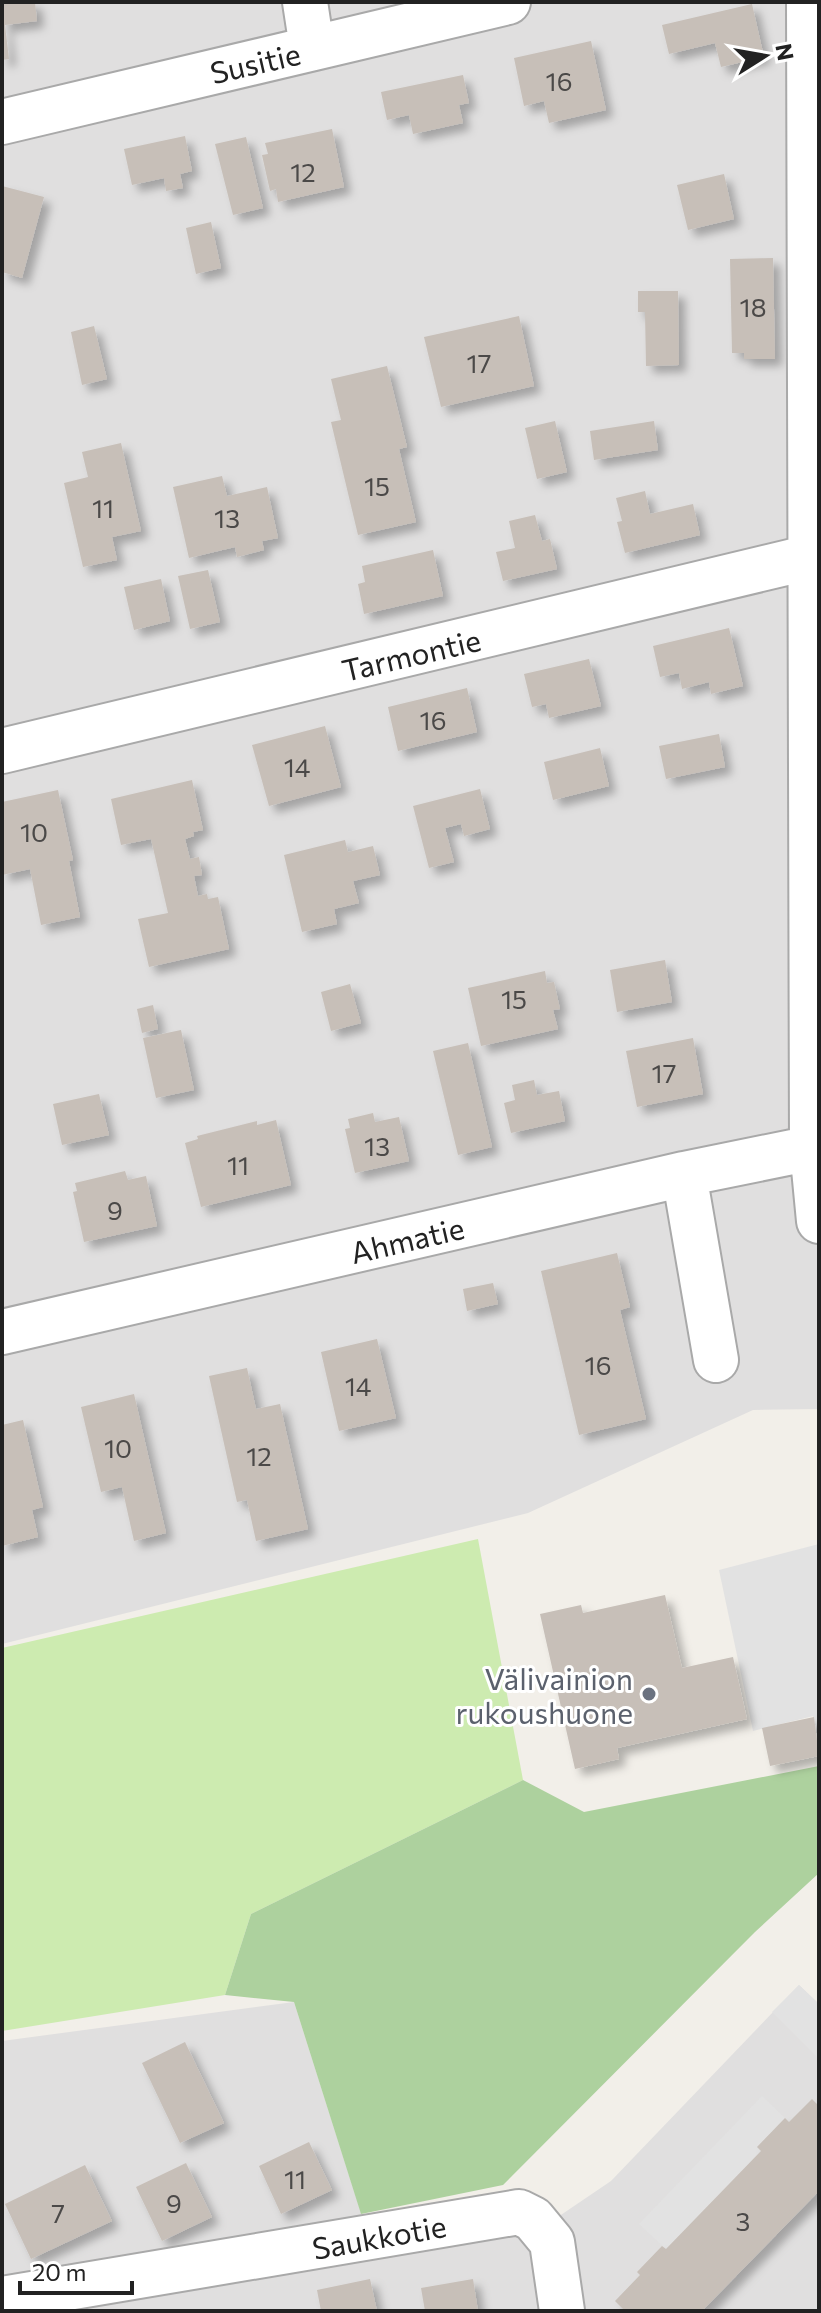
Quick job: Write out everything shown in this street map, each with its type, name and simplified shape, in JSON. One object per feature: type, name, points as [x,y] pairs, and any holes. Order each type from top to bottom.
[{"type":"street","points":[[305,2],[312,48]]},
{"type":"street","name":"Susitie","points":[[2,122],[508,2]]},
{"type":"street","points":[[809,2],[814,556],[812,1148],[819,1221]]},
{"type":"street","name":"Tarmontie","points":[[2,751],[814,556]]},
{"type":"street","name":"Ahmatie","points":[[2,1332],[684,1174],[812,1148]]},
{"type":"street","points":[[684,1174],[716,1360]]},
{"type":"street","name":"Saukkotie","points":[[2,2299],[73,2299],[519,2212],[533,2219],[552,2242],[562,2311]]},
{"type":"shaded area","points":[[2,2],[819,2],[819,1409],[753,1410],[528,1513],[2,1644]]},
{"type":"shaded area","points":[[819,1544],[819,1744],[813,1716],[753,1731],[719,1570]]},
{"type":"shaded area","points":[[799,1985],[819,2004],[819,2311],[2,2311],[2,2041],[294,2002],[374,2254],[549,2223],[611,2181]]},
{"type":"shaded area","points":[[799,1985],[819,2004],[819,2059],[772,2012]]},
{"type":"shaded area","points":[[762,2096],[785,2118],[757,2147],[761,2151],[666,2249],[639,2224]]},
{"type":"green space","points":[[478,1539],[523,1780],[251,1914],[225,1995],[2,2031],[2,1648]]},
{"type":"green space","points":[[819,1766],[819,1873],[755,1932],[503,2185],[361,2214],[294,2002],[225,1995],[251,1914],[523,1780],[584,1812]]},
{"type":"building","points":[[2,2],[35,2],[37,21],[5,25],[9,59],[2,60]]},
{"type":"building","points":[[752,4],[764,57],[721,67],[715,43],[669,54],[662,25]]},
{"type":"building","points":[[591,41],[606,110],[549,123],[544,101],[524,106],[514,58]]},
{"type":"building","points":[[463,75],[469,103],[459,105],[463,123],[413,134],[409,115],[387,120],[381,92]]},
{"type":"building","points":[[332,129],[344,187],[278,202],[276,189],[270,191],[262,155],[268,154],[265,143]]},
{"type":"building","points":[[185,136],[192,171],[180,174],[183,188],[166,191],[164,178],[132,185],[124,149]]},
{"type":"building","points":[[246,137],[263,208],[233,215],[215,144]]},
{"type":"building","points":[[724,174],[734,219],[688,230],[677,185]]},
{"type":"building","points":[[2,186],[44,197],[22,278],[2,272]]},
{"type":"building","points":[[211,222],[221,268],[196,274],[186,228]]},
{"type":"building","points":[[773,258],[775,359],[744,359],[744,353],[732,353],[730,259]]},
{"type":"building","points":[[638,291],[678,291],[679,365],[646,366],[645,312],[638,312]]},
{"type":"building","points":[[519,316],[534,386],[441,407],[424,337]]},
{"type":"building","points":[[94,326],[107,379],[82,385],[71,332]]},
{"type":"building","points":[[387,366],[407,447],[399,449],[416,522],[358,535],[331,422],[341,420],[331,379]]},
{"type":"building","points":[[555,421],[567,472],[537,479],[525,428]]},
{"type":"building","points":[[654,421],[658,450],[594,460],[590,431]]},
{"type":"building","points":[[121,443],[141,531],[112,537],[117,560],[83,567],[64,483],[88,477],[82,452]]},
{"type":"building","points":[[222,476],[227,496],[267,487],[278,538],[262,541],[264,550],[237,557],[235,547],[189,558],[173,487]]},
{"type":"building","points":[[645,491],[650,514],[693,504],[700,535],[625,553],[617,522],[622,521],[616,498]]},
{"type":"building","points":[[535,515],[542,541],[550,539],[557,569],[503,581],[496,552],[515,548],[509,521]]},
{"type":"building","points":[[433,550],[443,596],[364,614],[358,584],[365,582],[362,566]]},
{"type":"building","points":[[208,570],[220,622],[190,629],[178,576]]},
{"type":"building","points":[[161,579],[170,621],[134,630],[124,587]]},
{"type":"building","points":[[729,628],[743,686],[711,694],[709,682],[682,689],[679,673],[660,677],[653,646]]},
{"type":"building","points":[[589,659],[601,706],[549,718],[546,704],[532,707],[524,674]]},
{"type":"building","points":[[467,688],[477,732],[398,751],[388,707]]},
{"type":"building","points":[[325,726],[341,787],[269,806],[252,745]]},
{"type":"building","points":[[719,734],[725,767],[666,779],[659,746]]},
{"type":"building","points":[[600,748],[609,786],[553,800],[544,762]]},
{"type":"building","points":[[192,780],[203,830],[193,832],[194,836],[185,839],[190,859],[199,857],[202,875],[194,876],[198,896],[207,894],[208,899],[218,897],[229,949],[149,967],[138,919],[168,913],[151,839],[121,845],[111,799]]},
{"type":"building","points":[[480,789],[490,829],[464,836],[461,824],[445,828],[454,862],[429,868],[413,806]]},
{"type":"building","points":[[58,790],[73,860],[69,861],[80,917],[41,925],[30,869],[2,875],[2,802]]},
{"type":"building","points":[[345,840],[348,852],[373,846],[380,875],[353,881],[359,903],[334,909],[337,924],[302,932],[284,855]]},
{"type":"building","points":[[665,960],[672,1002],[617,1012],[610,970]]},
{"type":"building","points":[[545,971],[547,983],[554,982],[560,1009],[553,1010],[558,1029],[481,1046],[468,988]]},
{"type":"building","points":[[350,984],[361,1023],[331,1031],[321,992]]},
{"type":"building","points":[[153,1005],[158,1029],[142,1033],[137,1009]]},
{"type":"building","points":[[181,1030],[194,1090],[156,1098],[143,1038]]},
{"type":"building","points":[[693,1038],[703,1094],[637,1107],[626,1051]]},
{"type":"building","points":[[468,1043],[492,1147],[458,1155],[433,1051]]},
{"type":"building","points":[[534,1080],[537,1095],[559,1091],[565,1121],[511,1133],[504,1103],[515,1100],[512,1085]]},
{"type":"building","points":[[99,1094],[109,1135],[62,1145],[53,1104]]},
{"type":"building","points":[[373,1113],[375,1122],[399,1117],[409,1161],[355,1173],[345,1129],[350,1128],[348,1119]]},
{"type":"building","points":[[276,1120],[291,1185],[201,1207],[185,1143],[198,1139],[197,1136],[257,1121],[257,1125]]},
{"type":"building","points":[[125,1171],[128,1180],[146,1176],[157,1226],[84,1242],[73,1192],[77,1191],[75,1183]]},
{"type":"building","points":[[617,1253],[630,1307],[620,1310],[646,1419],[579,1435],[541,1271]]},
{"type":"building","points":[[493,1283],[498,1304],[467,1311],[463,1289]]},
{"type":"building","points":[[377,1339],[396,1418],[339,1431],[321,1352]]},
{"type":"building","points":[[247,1368],[256,1409],[280,1404],[308,1529],[256,1541],[247,1500],[237,1502],[209,1376]]},
{"type":"building","points":[[134,1394],[166,1533],[134,1541],[122,1487],[101,1492],[81,1407]]},
{"type":"building","points":[[23,1420],[43,1507],[32,1510],[38,1537],[2,1546],[2,1425]]},
{"type":"building","name":"Välivainion rukoushuone","points":[[665,1595],[682,1668],[733,1657],[747,1719],[617,1748],[619,1759],[575,1769],[540,1614],[581,1605],[583,1613]]},
{"type":"building","points":[[814,1717],[819,1756],[770,1766],[762,1728]]},
{"type":"building","points":[[185,2042],[224,2123],[180,2143],[142,2063]]},
{"type":"building","points":[[812,2099],[819,2106],[819,2191],[702,2311],[625,2311],[615,2301],[640,2275],[637,2272],[662,2246],[666,2249],[761,2151],[757,2147],[785,2118],[789,2122]]},
{"type":"building","points":[[309,2142],[332,2190],[281,2214],[259,2166]]},
{"type":"building","points":[[186,2163],[212,2217],[162,2241],[136,2187]]},
{"type":"building","points":[[85,2165],[112,2221],[31,2259],[5,2204]]},
{"type":"building","points":[[370,2279],[377,2311],[321,2311],[317,2290]]},
{"type":"building","points":[[473,2279],[478,2311],[425,2311],[421,2288]]},
{"type":"place","name":"Välivainion rukoushuone","points":[[649,1694]]}]
